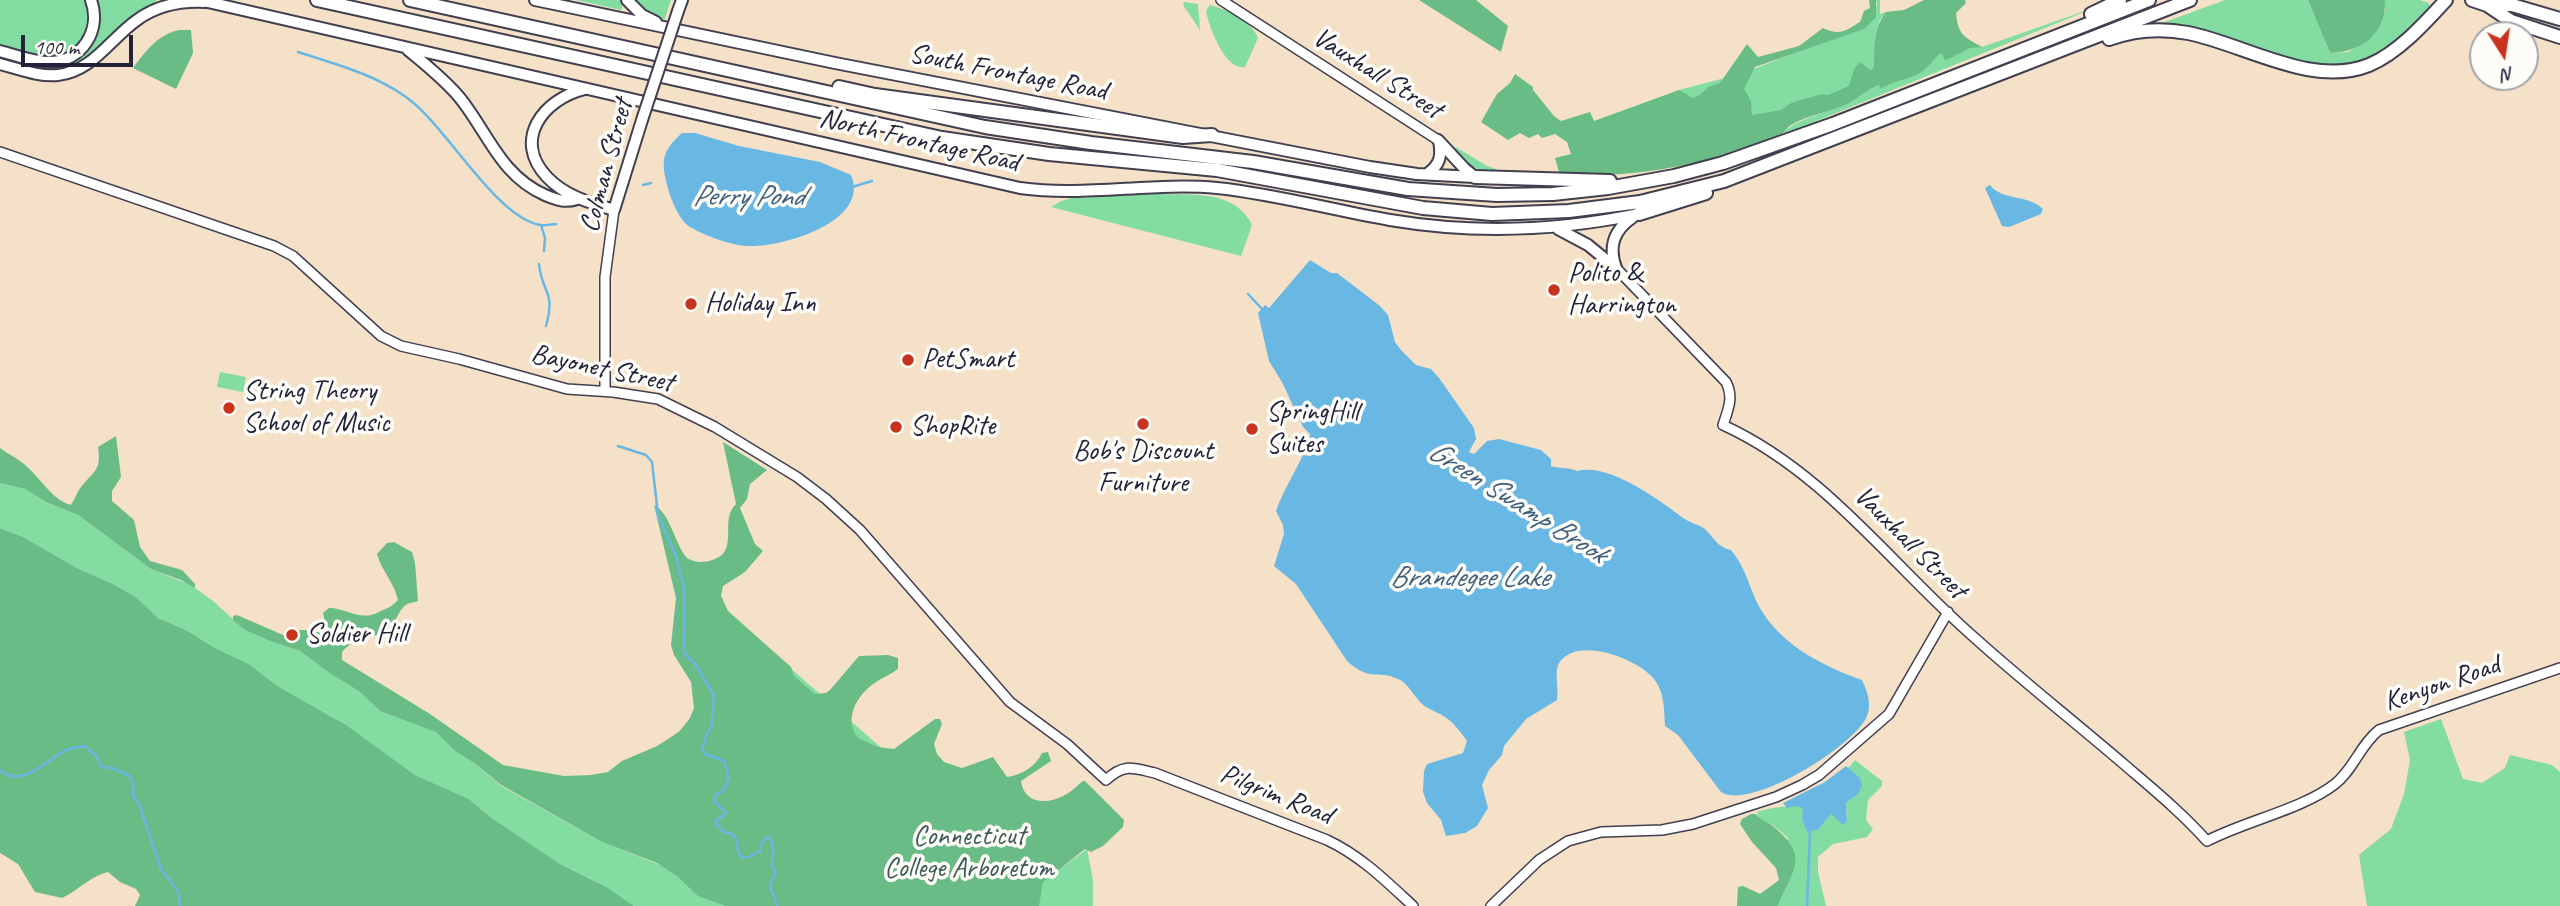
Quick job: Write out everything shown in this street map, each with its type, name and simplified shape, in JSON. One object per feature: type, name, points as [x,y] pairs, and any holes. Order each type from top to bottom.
[{"type":"highway","points":[[317,0],[942,138],[1058,155],[1210,169],[1423,208],[1502,214],[1580,210],[1662,197],[1737,177]]},
{"type":"highway","points":[[410,0],[996,129],[1091,144],[1229,158],[1408,189],[1474,195],[1586,191],[1642,183],[1754,154],[2149,0]]},
{"type":"highway","points":[[2042,42],[2076,21],[2120,0]]},
{"type":"highway","points":[[1639,214],[1697,197],[1737,177],[2190,0]]},
{"type":"highway","points":[[2057,51],[2091,45],[2136,32],[2184,32],[2301,68],[2337,72],[2355,70],[2383,57],[2446,0]]},
{"type":"highway","points":[[2472,0],[2487,5],[2509,20],[2560,37]]},
{"type":"highway","points":[[2487,5],[2512,5],[2560,19]]},
{"type":"highway","points":[[788,85],[821,84],[875,95],[1183,137],[1212,135]]},
{"type":"highway","points":[[1475,177],[1642,183]]},
{"type":"main road","points":[[0,51],[46,62],[71,57],[86,44],[93,31],[95,17],[91,0]]},
{"type":"main road","name":"South Frontage Road","points":[[535,0],[709,38],[1370,167],[1475,177]]},
{"type":"main road","points":[[627,0],[648,19],[709,38]]},
{"type":"main road","name":"North Frontage Road","points":[[0,64],[43,75],[70,72],[93,60],[143,15],[179,3],[203,1],[1020,188],[1048,191],[1141,187],[1212,188],[1420,224],[1500,229],[1552,227],[1639,214]]},
{"type":"main road","name":"Colman Street","points":[[614,210],[680,5]]},
{"type":"main road","points":[[404,47],[452,89],[502,161],[521,180],[537,191],[563,201],[577,199]]},
{"type":"main road","points":[[588,89],[563,96],[551,104],[539,118],[534,135],[534,152],[542,171],[550,180],[577,199],[614,210]]},
{"type":"main road","points":[[1427,174],[1436,167],[1441,157],[1438,139]]},
{"type":"main road","points":[[1438,139],[1464,169],[1475,177]]},
{"type":"main road","points":[[1616,268],[1612,251],[1615,234],[1627,221],[1639,214]]},
{"type":"main road","points":[[1552,227],[1573,235],[1616,268]]},
{"type":"street","name":"Vauxhall Street","points":[[1221,0],[1438,139]]},
{"type":"street","name":"Bayonet Street","points":[[0,152],[274,246],[293,256],[381,336],[401,346],[459,359],[567,390],[645,396],[676,406],[759,453],[826,499],[878,550],[1010,702],[1068,744],[1106,780]]},
{"type":"street","name":"Colman Street","points":[[605,391],[605,277],[614,210]]},
{"type":"street","name":"Vauxhall Street","points":[[1616,268],[1726,382],[1730,402],[1723,425],[1767,448],[1813,481],[1975,638],[2189,820],[2207,841]]},
{"type":"street","points":[[1492,906],[1539,860],[1568,841],[1601,832],[1662,830],[1693,824],[1776,797],[1819,775],[1889,714],[1948,612]]},
{"type":"street","name":"Kenyon Road","points":[[2207,841],[2323,792],[2345,775],[2364,744],[2379,730],[2560,668]]},
{"type":"street","name":"Pilgrim Road","points":[[1106,780],[1121,769],[1155,773],[1327,840],[1351,851],[1370,865],[1413,906]]},
{"type":"green space","points":[[0,0],[86,0],[88,23],[79,42],[71,49],[51,57],[34,56],[0,46]]},
{"type":"green space","points":[[95,0],[156,0],[156,4],[126,22],[101,45],[75,63],[59,68],[41,69],[40,66],[81,55]]},
{"type":"green space","points":[[576,0],[620,0],[623,5],[621,10]]},
{"type":"green space","points":[[632,0],[671,0],[664,21],[646,13]]},
{"type":"green space","points":[[1419,0],[1476,0],[1508,26],[1501,52]]},
{"type":"green space","points":[[1869,0],[1876,0],[1876,17],[1864,29],[1755,67],[1744,89],[1751,101],[1752,115],[1781,110],[1791,103],[1822,94],[1828,95],[1849,86],[1854,69],[1860,62],[1870,70],[1874,68],[1877,31],[1886,12],[1904,10],[1924,0],[1965,0],[1966,3],[1956,13],[1958,26],[1966,38],[1982,47],[1970,48],[1945,61],[1942,54],[1938,55],[1917,75],[1880,89],[1879,85],[1851,102],[1798,121],[1781,134],[1752,146],[1672,168],[1618,174],[1560,176],[1555,158],[1571,154],[1567,142],[1555,134],[1542,138],[1538,134],[1529,138],[1520,133],[1508,140],[1481,122],[1497,94],[1510,83],[1515,74],[1533,87],[1554,116],[1561,121],[1590,112],[1594,121],[1679,90],[1693,98],[1708,87],[1720,83],[1747,44],[1758,57],[1799,46],[1823,28],[1834,32],[1846,30],[1860,22],[1864,11],[1870,8]]},
{"type":"green space","points":[[1876,0],[1880,0],[1880,14],[1886,12],[1879,21],[1892,74],[1707,136],[1679,90],[1744,73],[1832,38],[1864,29],[1877,5]]},
{"type":"green space","points":[[2225,0],[2308,0],[2330,53],[2348,52],[2366,41],[2385,11],[2385,0],[2420,0],[2429,3],[2430,8],[2402,35],[2378,52],[2355,62],[2331,66],[2301,65],[2154,26]]},
{"type":"green space","points":[[2308,0],[2385,0],[2381,22],[2370,39],[2352,49],[2330,53]]},
{"type":"green space","points":[[1184,2],[1198,4],[1200,30],[1183,5]]},
{"type":"green space","points":[[1210,5],[1238,17],[1255,32],[1258,38],[1245,67],[1231,62],[1219,46],[1206,11]]},
{"type":"green space","points":[[2099,6],[1783,133],[1806,119],[1854,100],[1879,85],[1880,88],[1917,74],[1937,55],[1942,54],[1945,61],[1970,47],[1982,47]]},
{"type":"green space","points":[[180,30],[191,30],[193,53],[176,89],[133,68],[159,39]]},
{"type":"green space","points":[[1456,147],[1487,166],[1514,175],[1473,167],[1453,150]]},
{"type":"green space","points":[[1156,194],[1211,196],[1235,205],[1252,225],[1241,256],[1051,207],[1072,198]]},
{"type":"green space","points":[[220,372],[246,377],[243,392],[217,387]]},
{"type":"green space","points":[[116,436],[121,477],[112,491],[112,501],[134,520],[140,547],[150,561],[182,570],[195,584],[195,588],[151,569],[78,515],[46,502],[25,489],[0,483],[0,448],[30,469],[58,499],[71,505],[97,467],[98,447]]},
{"type":"green space","name":"Connecticut College Arboretum","points":[[723,442],[767,470],[750,484],[747,499],[740,508],[755,544],[763,551],[745,572],[723,586],[721,596],[728,611],[791,667],[794,676],[815,694],[830,690],[859,656],[888,655],[898,658],[898,669],[873,684],[857,701],[852,723],[858,738],[878,747],[894,749],[935,719],[940,719],[942,724],[934,744],[937,754],[944,762],[962,768],[993,757],[1007,777],[1028,769],[1042,753],[1048,752],[1051,761],[1021,781],[1023,789],[1031,798],[1044,801],[1058,798],[1085,781],[1124,820],[1123,827],[1103,846],[1091,852],[1085,849],[1043,882],[1039,906],[726,906],[698,896],[677,876],[657,863],[602,842],[501,785],[455,751],[436,732],[380,711],[360,692],[300,651],[245,630],[233,620],[233,616],[237,615],[290,638],[302,630],[327,631],[323,613],[329,608],[366,616],[387,608],[398,600],[377,554],[387,543],[394,542],[412,552],[418,601],[407,604],[387,630],[347,647],[342,652],[342,660],[430,714],[503,765],[564,776],[608,772],[622,761],[657,746],[679,732],[694,708],[691,682],[674,655],[671,645],[676,598],[654,505],[664,515],[687,558],[705,562],[722,555],[728,543],[729,516],[736,504]]},
{"type":"green space","name":"Connecticut College Arboretum","points":[[0,483],[25,489],[46,502],[78,515],[151,569],[191,585],[245,630],[300,651],[360,692],[380,711],[437,732],[455,751],[477,765],[501,786],[602,842],[660,865],[582,812],[773,653],[886,752],[1064,866],[1087,849],[1093,880],[1093,906],[634,906],[560,864],[489,816],[469,799],[415,775],[336,719],[276,685],[249,664],[158,618],[136,597],[113,584],[79,569],[23,537],[0,528]]},
{"type":"green space","points":[[0,528],[23,537],[79,569],[113,584],[136,597],[158,618],[249,664],[276,685],[346,725],[415,775],[469,799],[489,816],[560,864],[606,887],[634,906],[135,906],[140,895],[136,889],[120,882],[108,872],[62,898],[35,892],[18,864],[0,853]]},
{"type":"green space","points":[[2441,719],[2463,779],[2482,783],[2505,768],[2510,755],[2552,765],[2560,772],[2560,906],[2367,906],[2359,855],[2391,829],[2404,794],[2410,760],[2404,732]]},
{"type":"green space","points":[[1855,760],[1882,781],[1882,786],[1868,800],[1866,820],[1873,829],[1867,837],[1833,844],[1818,857],[1818,872],[1826,906],[1778,906],[1788,838],[1773,825],[1759,819],[1757,812],[1801,806],[1804,809],[1802,820],[1807,832],[1818,830],[1831,814],[1843,824],[1847,815],[1846,803],[1854,797],[1856,775],[1848,768]]},
{"type":"green space","points":[[1756,814],[1772,825],[1792,847],[1795,856],[1793,873],[1778,906],[1737,906],[1738,887],[1743,886],[1760,894],[1779,880],[1776,868],[1752,842],[1740,824],[1742,819]]},
{"type":"water","name":"Perry Pond","points":[[682,133],[695,133],[739,146],[820,162],[851,175],[854,192],[848,206],[836,219],[800,237],[747,246],[715,238],[686,224],[668,190],[664,169],[665,156],[670,145]]},
{"type":"water","points":[[1990,185],[2001,193],[2037,204],[2043,209],[2041,214],[2009,227],[2002,226],[1985,188]]},
{"type":"water","name":"Brandegee Lake","points":[[1310,260],[1331,273],[1337,273],[1388,315],[1395,342],[1401,350],[1416,365],[1431,369],[1474,428],[1476,439],[1469,452],[1474,454],[1487,441],[1499,439],[1541,450],[1551,459],[1551,466],[1604,472],[1618,477],[1702,527],[1721,546],[1731,550],[1742,566],[1763,613],[1783,636],[1820,662],[1862,680],[1869,706],[1867,716],[1858,729],[1823,758],[1777,784],[1735,795],[1721,792],[1678,735],[1665,726],[1658,684],[1646,671],[1607,653],[1579,651],[1568,655],[1559,663],[1557,700],[1526,719],[1489,770],[1482,785],[1488,808],[1477,826],[1465,833],[1446,836],[1441,820],[1427,803],[1423,792],[1424,771],[1427,764],[1463,753],[1467,741],[1452,722],[1423,705],[1402,681],[1391,676],[1363,672],[1347,661],[1296,584],[1274,566],[1284,534],[1276,511],[1303,455],[1310,456],[1312,452],[1310,434],[1303,427],[1269,361],[1258,313],[1265,305],[1269,308]]},
{"type":"water","points":[[1846,766],[1860,778],[1862,785],[1858,794],[1846,803],[1847,821],[1843,825],[1831,814],[1818,830],[1807,832],[1802,820],[1803,808],[1787,808],[1783,803],[1825,782]]},
{"type":"waterway","name":"Green Swamp Brook","points":[[298,52],[340,65],[394,89],[421,110],[506,206],[523,218],[540,225],[556,224]]},
{"type":"waterway","name":"Green Swamp Brook","points":[[852,187],[872,181]]},
{"type":"waterway","name":"Green Swamp Brook","points":[[643,185],[651,183]]},
{"type":"waterway","points":[[541,225],[545,238],[544,251]]},
{"type":"waterway","points":[[539,264],[550,305],[546,326]]},
{"type":"waterway","name":"Green Swamp Brook","points":[[1248,294],[1263,310]]},
{"type":"waterway","points":[[618,446],[646,455],[652,462],[658,515],[676,556],[684,587],[684,653],[695,664],[714,695],[712,723],[702,748],[705,754],[724,761],[729,778],[723,791],[716,794],[714,801],[726,813],[715,822],[722,831],[734,835],[740,856],[746,858],[760,851],[761,844],[768,836],[773,847],[772,866],[776,873],[770,885],[777,906]]},
{"type":"waterway","points":[[0,770],[8,775],[25,775],[64,751],[85,746],[96,756],[102,767],[112,768],[130,776],[134,787],[133,796],[139,804],[161,869],[178,891],[180,906]]},
{"type":"waterway","name":"Green Swamp Brook","points":[[1807,906],[1810,832]]},
{"type":"place","name":"Polito & Harrington","points":[[1554,290]]},
{"type":"place","name":"Holiday Inn","points":[[691,304]]},
{"type":"place","name":"PetSmart","points":[[908,360]]},
{"type":"place","name":"String Theory School of Music","points":[[229,408]]},
{"type":"place","name":"Bob's Discount Furniture","points":[[1143,424]]},
{"type":"place","name":"ShopRite","points":[[896,427]]},
{"type":"place","name":"SpringHill Suites","points":[[1252,429]]},
{"type":"place","name":"Soldier Hill","points":[[292,635]]}]
